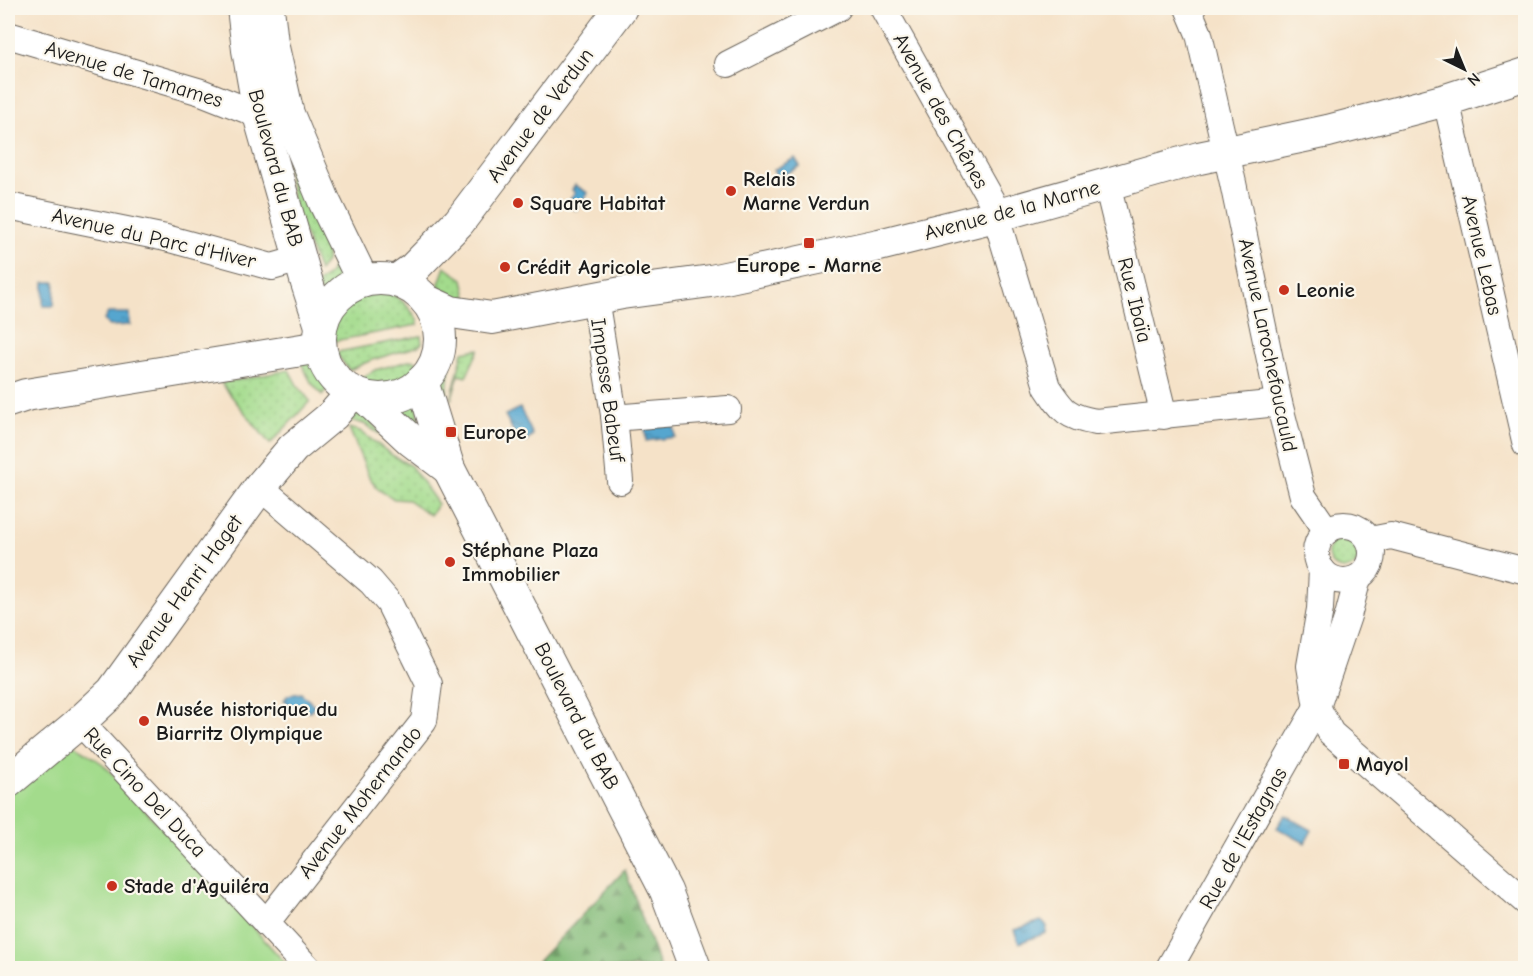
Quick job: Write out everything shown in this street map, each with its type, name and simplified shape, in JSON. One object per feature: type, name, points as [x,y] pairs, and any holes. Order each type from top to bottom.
[{"type":"main road","name":"Boulevard du BAB","points":[[243,8],[260,118],[321,336]]},
{"type":"main road","name":"Boulevard du BAB","points":[[268,8],[272,43],[288,114],[325,203],[363,281]]},
{"type":"main road","name":"Avenue de Verdun","points":[[396,281],[413,269],[459,222],[621,8]]},
{"type":"main road","name":"Avenue de la Marne","points":[[425,299],[451,312],[492,318],[595,298],[720,279],[879,245],[995,216],[1199,158],[1328,131],[1446,100],[1526,74]]},
{"type":"main road","name":"Avenue de Verdun","points":[[425,299],[459,222]]},
{"type":"main road","points":[[379,279],[396,281],[410,287],[425,299],[440,328],[439,352],[432,368],[410,391],[396,397],[381,399],[359,395],[340,384],[324,361],[321,336],[327,311],[336,298],[363,281],[379,279]]},
{"type":"main road","name":"Avenue de la Marne","points":[[439,352],[492,318]]},
{"type":"main road","points":[[8,401],[26,395],[321,336]]},
{"type":"main road","name":"Boulevard du BAB","points":[[422,381],[449,469],[666,891],[695,969]]},
{"type":"main road","name":"Boulevard du BAB","points":[[359,395],[412,441],[449,469]]},
{"type":"main road","name":"Avenue Henri Haget","points":[[8,782],[112,692],[260,487],[293,448],[359,395]]},
{"type":"street","points":[[728,64],[838,8]]},
{"type":"street","name":"Avenue des Chênes","points":[[883,8],[991,200],[1047,387],[1058,404],[1074,418],[1096,422],[1279,403]]},
{"type":"street","name":"Avenue Larochefoucauld","points":[[1188,8],[1199,34],[1279,403],[1303,496],[1327,531]]},
{"type":"street","name":"Avenue de Tamames","points":[[8,35],[201,92],[249,111],[260,118]]},
{"type":"street","name":"Avenue Lebas","points":[[1446,100],[1526,445]]},
{"type":"street","name":"Rue Ibaïa","points":[[1107,184],[1164,416]]},
{"type":"street","name":"Avenue du Parc d'Hiver","points":[[8,206],[166,238],[272,267],[300,259]]},
{"type":"street","name":"Impasse Babeuf","points":[[595,298],[614,416],[620,481]]},
{"type":"street","points":[[614,416],[728,409]]},
{"type":"street","name":"Avenue Mohernando","points":[[260,487],[371,582],[389,603],[429,684],[424,721],[266,923]]},
{"type":"street","points":[[1322,570],[1334,580],[1358,578],[1365,573],[1373,557],[1370,540],[1359,528],[1351,525],[1334,526],[1327,531],[1317,545],[1316,554],[1322,570],[1320,609],[1310,666],[1317,706],[1331,733],[1526,902]]},
{"type":"street","points":[[1370,540],[1391,537],[1526,571]]},
{"type":"street","name":"Rue de l'Estagnas","points":[[1169,969],[1317,706],[1348,616],[1358,578]]},
{"type":"street","name":"Rue Cino Del Duca","points":[[80,722],[308,969]]},
{"type":"green space","points":[[280,118],[313,200],[307,204],[327,247],[326,262],[319,271],[294,207]]},
{"type":"green space","points":[[336,259],[345,273],[323,296],[316,285],[330,273]]},
{"type":"green space","points":[[445,267],[463,279],[468,302],[438,295],[438,286]]},
{"type":"green space","points":[[373,288],[387,292],[404,303],[414,314],[418,321],[417,325],[335,341],[332,322],[341,303],[355,291]]},
{"type":"green space","points":[[421,336],[422,343],[419,346],[372,360],[349,370],[337,354],[338,352]]},
{"type":"green space","points":[[479,349],[466,377],[459,375],[451,400],[463,352]]},
{"type":"green space","points":[[451,355],[446,400],[443,403],[438,377],[441,367]]},
{"type":"green space","points":[[314,360],[329,386],[322,395],[311,382],[300,361]]},
{"type":"green space","points":[[412,360],[418,362],[417,366],[399,382],[392,385],[377,387],[362,381],[361,378],[375,370]]},
{"type":"green space","points":[[289,370],[310,401],[270,444],[221,383]]},
{"type":"green space","points":[[418,401],[419,424],[415,427],[398,410]]},
{"type":"green space","points":[[362,413],[386,438],[364,424],[345,419],[351,414]]},
{"type":"green space","points":[[349,428],[360,431],[411,466],[438,504],[430,515],[408,500],[394,499],[379,490],[369,477]]},
{"type":"green space","points":[[1344,537],[1355,542],[1360,553],[1355,564],[1344,569],[1333,564],[1328,553],[1333,542]]},
{"type":"green space","name":"Stade d'Aguiléra","points":[[69,741],[103,764],[290,968],[8,968],[8,793]]},
{"type":"green space","points":[[625,870],[660,968],[532,968]]},
{"type":"water","points":[[795,158],[800,166],[778,178],[773,170]]},
{"type":"water","points":[[575,185],[588,193],[576,210],[567,204],[575,193],[572,190]]},
{"type":"water","points":[[44,282],[55,282],[54,306],[43,306]]},
{"type":"water","points":[[108,313],[129,313],[130,325],[109,326],[104,320]]},
{"type":"water","points":[[520,408],[533,435],[526,442],[519,442],[505,415]]},
{"type":"water","points":[[674,424],[675,437],[646,441],[645,428]]},
{"type":"water","points":[[301,693],[315,706],[310,711],[296,711],[284,700],[288,695]]},
{"type":"water","points":[[1285,815],[1312,830],[1305,843],[1277,828]]},
{"type":"water","points":[[1041,921],[1047,926],[1046,933],[1019,943],[1014,930]]},
{"type":"place","name":"Relais Marne Verdun","points":[[731,191]]},
{"type":"place","name":"Square Habitat","points":[[518,203]]},
{"type":"place","name":"Europe - Marne","points":[[809,243]]},
{"type":"place","name":"Crédit Agricole","points":[[505,267]]},
{"type":"place","name":"Leonie","points":[[1284,290]]},
{"type":"place","name":"Europe","points":[[451,432]]},
{"type":"place","name":"Stéphane Plaza Immobilier","points":[[450,562]]},
{"type":"place","name":"Musée historique du Biarritz Olympique","points":[[144,721]]},
{"type":"place","name":"Mayol","points":[[1344,764]]},
{"type":"place","name":"Stade d'Aguiléra","points":[[112,886]]}]
